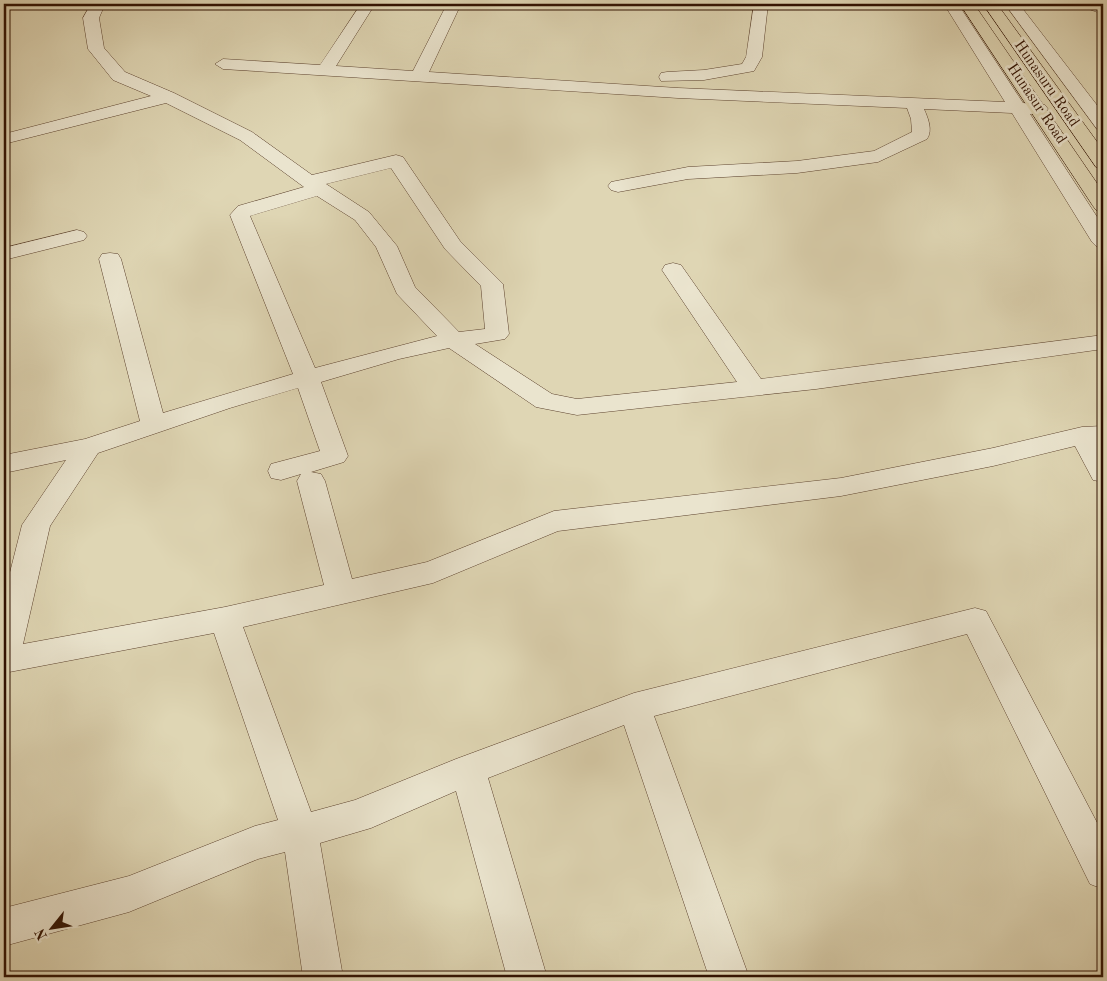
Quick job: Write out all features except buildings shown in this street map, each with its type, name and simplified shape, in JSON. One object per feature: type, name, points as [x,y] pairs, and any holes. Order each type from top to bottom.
[{"type":"highway","name":"Hunasur Road","points":[[967,4],[1103,206]]},
{"type":"highway","name":"Hunasuru Road","points":[[990,4],[1103,164]]},
{"type":"street","points":[[98,4],[91,18],[96,49],[119,76],[168,97],[246,136],[315,186],[362,216],[386,246],[406,289],[453,340],[545,401],[577,407],[754,388],[1103,342]]},
{"type":"street","points":[[325,71],[368,4]]},
{"type":"street","points":[[418,78],[454,4]]},
{"type":"street","points":[[498,83],[503,72],[518,70],[582,77],[654,78],[704,75],[748,68],[754,58],[761,4]]},
{"type":"street","points":[[951,4],[1103,242]]},
{"type":"street","points":[[1012,4],[1103,125]]},
{"type":"street","points":[[1088,4],[1103,10]]},
{"type":"street","points":[[223,64],[678,94],[1039,109]]},
{"type":"street","points":[[4,139],[168,97]]},
{"type":"street","points":[[618,186],[688,174],[797,168],[878,156],[921,135],[920,119],[913,103]]},
{"type":"street","points":[[4,464],[89,447],[221,402],[307,378],[394,353],[453,340],[497,334],[492,284],[452,245],[396,161],[245,210],[240,215],[307,378],[335,456],[281,470]]},
{"type":"street","points":[[4,254],[77,236]]},
{"type":"street","points":[[110,259],[154,425]]},
{"type":"street","points":[[673,270],[754,388]]},
{"type":"street","points":[[89,447],[36,525],[4,658],[226,619],[432,572],[554,522],[841,487],[1093,436],[1103,473]]},
{"type":"street","points":[[311,481],[341,593]]},
{"type":"street","points":[[226,619],[300,831],[323,977]]},
{"type":"street","points":[[4,927],[129,894],[255,843],[358,816],[468,770],[634,707],[975,620],[1103,871]]},
{"type":"street","points":[[634,707],[729,977]]},
{"type":"street","points":[[468,770],[527,977]]}]
